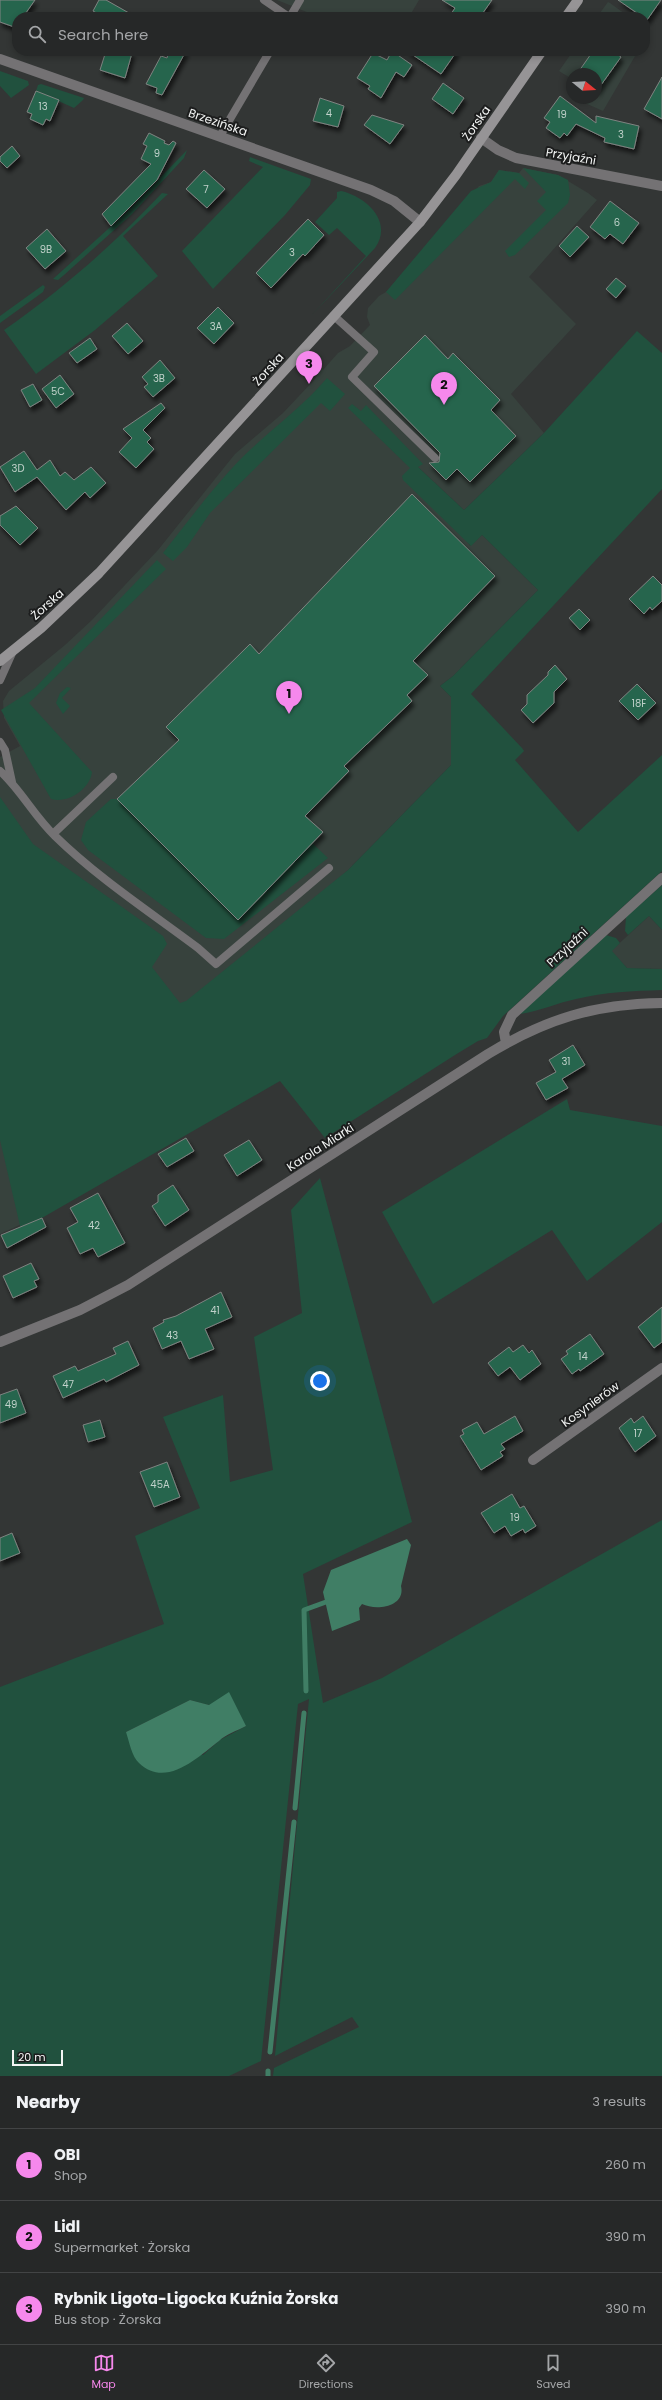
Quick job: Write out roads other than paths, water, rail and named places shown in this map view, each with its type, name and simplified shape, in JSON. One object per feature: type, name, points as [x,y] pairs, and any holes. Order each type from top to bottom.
[{"type":"main road","points":[[570,12],[578,0]]},
{"type":"main road","name":"Żorska","points":[[0,661],[99,573],[420,222],[538,56]]},
{"type":"street","name":"Brzezińska","points":[[0,59],[376,192],[394,201],[420,222]]},
{"type":"street","name":"Przyjaźni","points":[[481,138],[511,156],[662,186]]},
{"type":"street","name":"Przyjaźni","points":[[506,1043],[504,1032],[512,1015],[662,878]]},
{"type":"street","name":"Karola Miarki","points":[[0,1342],[80,1310],[128,1285],[506,1043],[554,1020],[585,1010],[618,1005],[662,1002]]},
{"type":"street","name":"Kosynierów","points":[[533,1460],[662,1368]]},
{"type":"lane","points":[[264,0],[282,12]]},
{"type":"lane","points":[[293,12],[300,0]]},
{"type":"lane","points":[[220,136],[267,56]]},
{"type":"lane","points":[[566,168],[569,156]]},
{"type":"lane","points":[[334,316],[374,352],[352,376],[435,458]]},
{"type":"lane","points":[[0,680],[13,651]]},
{"type":"lane","points":[[0,742],[5,750],[12,782]]},
{"type":"lane","points":[[0,771],[12,782],[53,834],[85,863],[198,948],[216,964],[329,868]]},
{"type":"lane","points":[[53,834],[113,776]]},
{"type":"waterway","points":[[306,1691],[304,1610],[326,1602]]},
{"type":"waterway","points":[[295,1808],[304,1713]]},
{"type":"waterway","points":[[270,2052],[294,1822]]},
{"type":"waterway","points":[[268,2071],[268,2076]]},
{"type":"place","name":"Rybnik Ligota-Ligocka Kuźnia Żorska","points":[[309,384]]},
{"type":"place","name":"Lidl","points":[[444,405]]},
{"type":"place","name":"OBI","points":[[289,714]]}]
